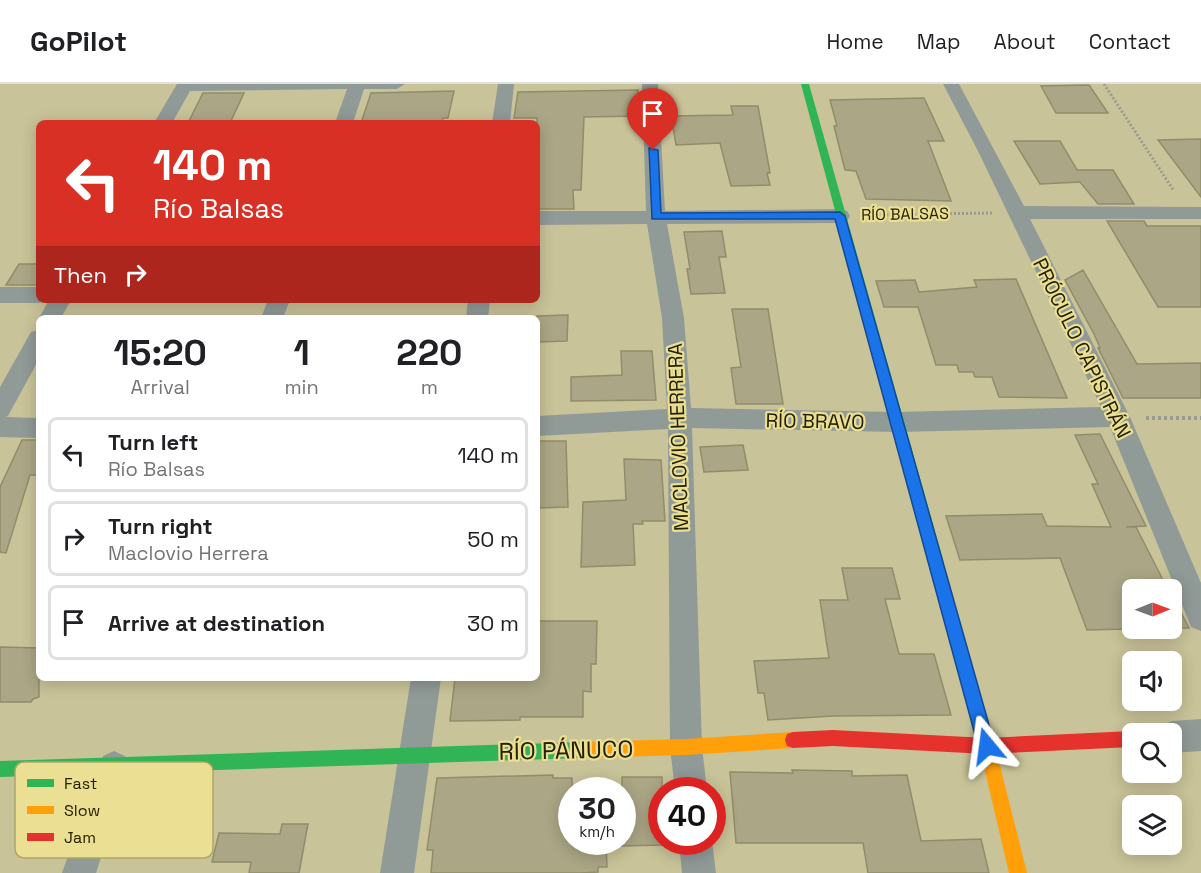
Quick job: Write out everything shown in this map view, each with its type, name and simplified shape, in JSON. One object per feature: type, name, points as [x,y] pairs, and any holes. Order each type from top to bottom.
[{"type":"street","points":[[165,120],[185,85],[397,84]]},
{"type":"street","points":[[501,120],[506,84]]},
{"type":"street","name":"MACLOVIO HERRERA","points":[[650,84],[656,216],[673,318],[680,418],[686,747],[689,777]]},
{"type":"street","points":[[805,84],[987,746],[1018,873]]},
{"type":"street","name":"PRÓCULO CAPISTRÁN","points":[[951,84],[987,150],[1118,417],[1201,617]]},
{"type":"street","points":[[345,120],[357,85]]},
{"type":"street","points":[[1016,212],[1195,213]]},
{"type":"street","name":"RÍO BALSAS","points":[[540,218],[840,216]]},
{"type":"street","points":[[0,295],[36,295]]},
{"type":"street","points":[[0,409],[36,343]]},
{"type":"street","name":"RÍO BRAVO","points":[[540,426],[680,418],[897,422],[1118,417]]},
{"type":"street","points":[[0,427],[36,428]]},
{"type":"street","points":[[397,873],[426,681]]},
{"type":"street","points":[[1182,736],[1201,735]]},
{"type":"street","name":"RÍO PÁNUCO","points":[[213,763],[415,754],[686,747],[833,738],[987,746],[1122,739]]},
{"type":"street","name":"RÍO PÁNUCO","points":[[0,769],[15,769]]},
{"type":"street","points":[[697,855],[699,873]]},
{"type":"street","points":[[79,873],[84,858]]},
{"type":"path","points":[[1104,84],[1195,213]]},
{"type":"path","name":"RÍO BALSAS","points":[[840,216],[1016,212]]},
{"type":"path","points":[[1118,417],[1201,418]]},
{"type":"building","points":[[1089,85],[1108,113],[1056,113],[1041,86]]},
{"type":"building","points":[[638,90],[640,116],[584,117],[581,190],[573,190],[574,209],[540,209],[540,120],[514,118],[518,92]]},
{"type":"building","points":[[454,91],[448,118],[443,120],[362,120],[371,93]]},
{"type":"building","points":[[203,93],[244,93],[231,120],[190,120]]},
{"type":"building","points":[[924,98],[944,141],[928,141],[951,201],[866,199],[856,171],[845,170],[830,100]]},
{"type":"building","points":[[731,106],[758,106],[770,173],[767,173],[770,185],[731,186],[720,143],[676,145],[671,116],[733,115]]},
{"type":"building","points":[[1201,139],[1201,197],[1158,140]]},
{"type":"building","points":[[1014,141],[1060,141],[1077,170],[1113,170],[1134,204],[1098,204],[1080,182],[1040,184]]},
{"type":"building","points":[[1107,221],[1144,221],[1147,226],[1201,226],[1201,307],[1158,307]]},
{"type":"building","points":[[722,231],[726,257],[719,257],[725,293],[691,294],[687,269],[690,269],[684,232]]},
{"type":"building","points":[[19,264],[36,264],[36,285],[6,285]]},
{"type":"building","points":[[1083,270],[1137,364],[1201,363],[1201,398],[1123,398],[1098,348],[1100,348],[1094,334],[1065,280]]},
{"type":"building","points":[[1016,279],[1067,398],[999,397],[992,377],[975,377],[973,372],[959,372],[957,365],[936,365],[918,307],[884,307],[876,281],[915,280],[919,292],[977,287],[974,280]]},
{"type":"building","points":[[732,309],[768,309],[783,404],[736,404],[731,368],[741,367]]},
{"type":"building","points":[[568,315],[567,341],[540,342],[540,316]]},
{"type":"building","points":[[621,351],[652,351],[656,400],[571,401],[571,377],[622,375]]},
{"type":"building","points":[[1100,434],[1146,526],[1126,527],[1136,527],[1162,579],[1122,579],[1122,629],[1087,630],[1060,558],[960,560],[946,516],[1042,514],[1047,526],[1111,527],[1092,484],[1098,484],[1075,435]]},
{"type":"building","points":[[22,440],[36,440],[36,475],[30,475],[6,553],[0,552],[0,487]]},
{"type":"building","points":[[540,441],[566,441],[568,507],[540,508]]},
{"type":"building","points":[[743,445],[748,470],[704,472],[700,447]]},
{"type":"building","points":[[624,459],[661,460],[665,521],[642,521],[643,524],[633,524],[635,565],[581,567],[583,502],[626,500]]},
{"type":"building","points":[[842,568],[892,568],[900,599],[885,599],[899,654],[934,654],[951,715],[833,716],[768,720],[764,693],[758,693],[754,661],[829,658],[820,600],[848,600]]},
{"type":"building","points":[[1182,614],[1189,628],[1182,628]]},
{"type":"building","points":[[540,621],[597,621],[596,664],[591,664],[591,692],[583,691],[583,717],[520,717],[520,720],[450,721],[455,681],[540,681]]},
{"type":"building","points":[[0,647],[36,648],[36,681],[39,681],[39,697],[31,702],[0,702]]},
{"type":"building","points":[[792,770],[852,771],[852,776],[907,775],[921,841],[981,839],[989,873],[868,873],[863,843],[736,843],[730,772],[793,773]]},
{"type":"building","points":[[553,775],[553,778],[558,778],[558,855],[607,855],[607,867],[598,867],[598,872],[581,873],[431,873],[433,850],[427,850],[437,778]]},
{"type":"building","points":[[636,777],[648,777],[648,845],[636,846]]},
{"type":"building","points":[[282,824],[308,824],[299,873],[249,873],[251,862],[212,862],[219,833],[280,834]]},
{"type":"traffic: fast","points":[[805,84],[937,563]]},
{"type":"traffic: fast","points":[[213,762],[581,750]]},
{"type":"traffic: fast","points":[[0,769],[15,769]]},
{"type":"traffic: slow","points":[[937,563],[987,746],[1018,873]]},
{"type":"traffic: slow","points":[[581,750],[686,747],[793,740]]},
{"type":"traffic: jam","points":[[793,740],[833,738],[987,746],[1122,739]]},
{"type":"route","points":[[653,150],[656,216],[840,216],[987,746]]}]
